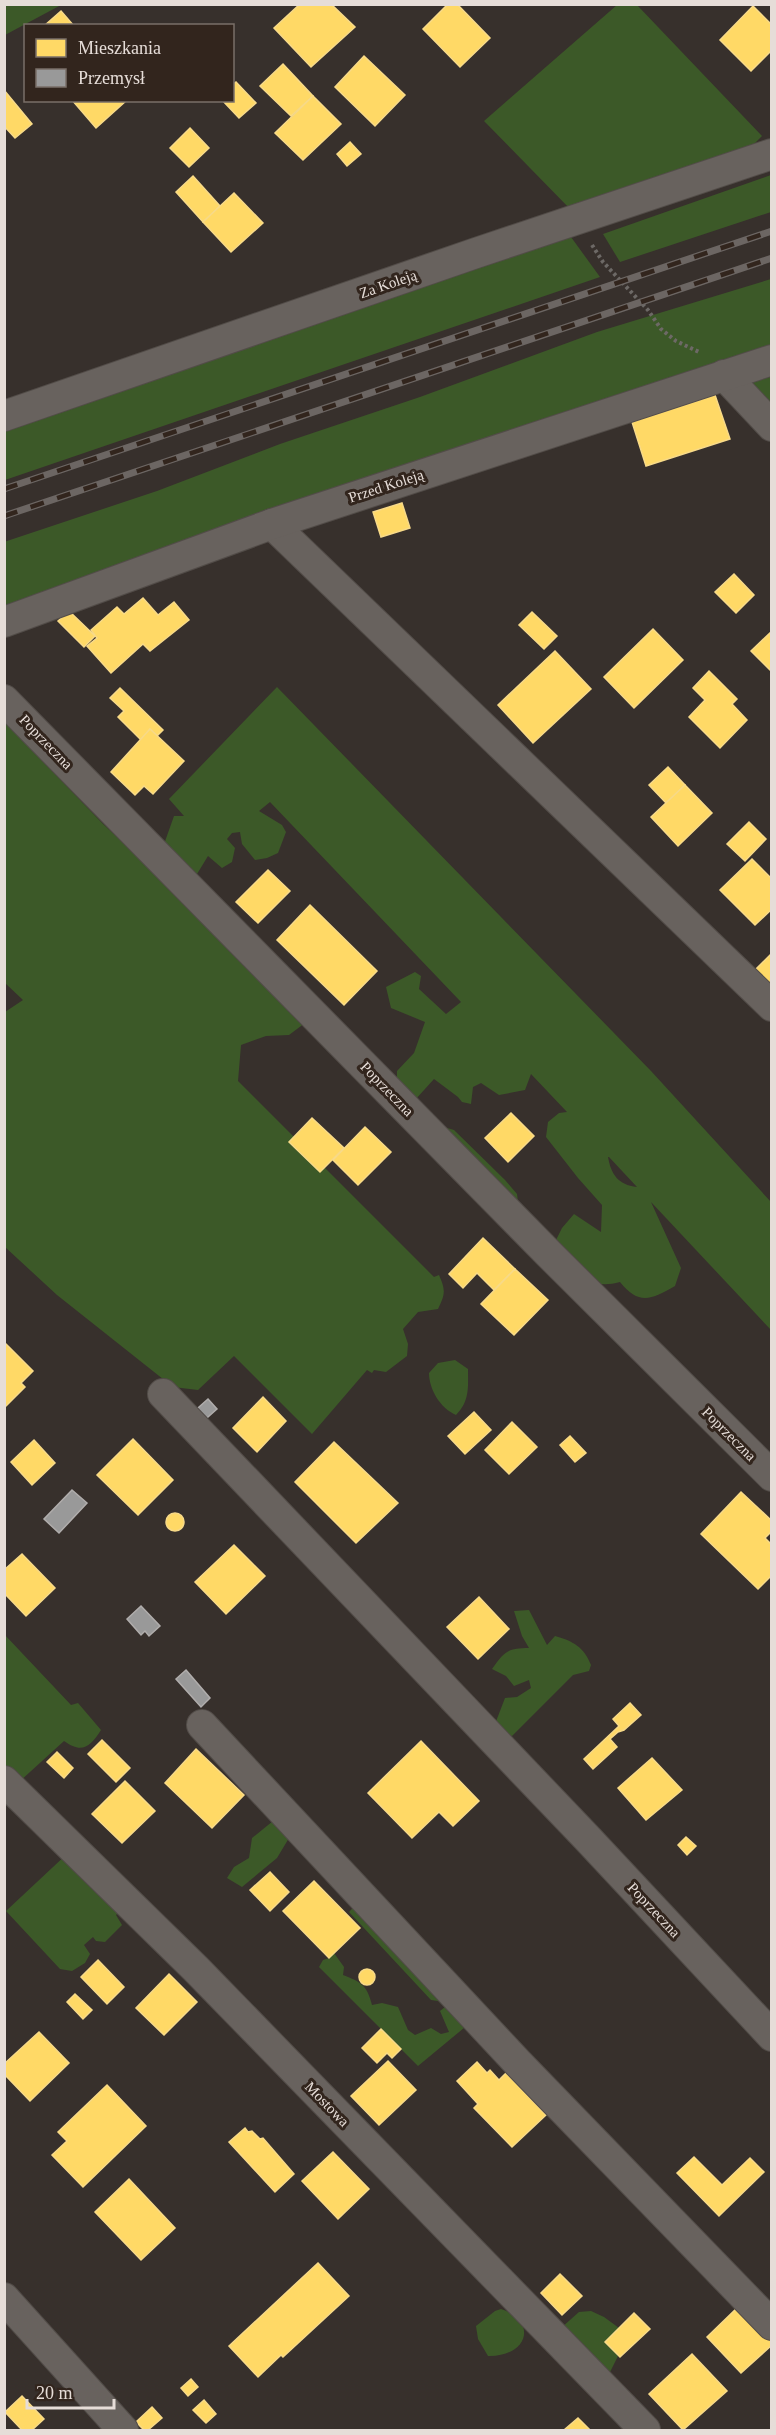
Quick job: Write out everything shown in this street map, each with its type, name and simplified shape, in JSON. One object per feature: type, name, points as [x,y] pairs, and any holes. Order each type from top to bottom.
[{"type":"street","name":"Za Koleją","points":[[4,416],[771,154]]},
{"type":"street","name":"Przed Koleją","points":[[4,622],[272,524],[771,360]]},
{"type":"street","points":[[726,375],[771,426]]},
{"type":"street","points":[[272,524],[771,1006]]},
{"type":"street","name":"Poprzeczna","points":[[4,699],[549,1254],[771,1476]]},
{"type":"street","name":"Poprzeczna","points":[[163,1394],[572,1822],[771,2036]]},
{"type":"street","points":[[202,1725],[526,2072],[771,2325]]},
{"type":"street","name":"Mostowa","points":[[4,1780],[196,1969],[645,2430]]},
{"type":"street","points":[[4,2298],[123,2430]]},
{"type":"path","points":[[573,221],[603,262],[648,310],[661,329],[676,341],[723,367],[726,375]]},
{"type":"green space","points":[[5,4],[61,4],[61,5],[5,35]]},
{"type":"green space","points":[[617,5],[637,5],[762,136],[750,148],[680,169],[573,212],[484,121]]},
{"type":"green space","points":[[771,175],[771,212],[620,262],[603,234]]},
{"type":"green space","points":[[571,237],[600,277],[5,480],[4,427]]},
{"type":"green space","points":[[771,279],[771,348],[5,606],[4,542],[157,491],[280,444],[420,397],[597,332]]},
{"type":"green space","points":[[771,370],[771,413],[753,393],[753,381]]},
{"type":"green space","points":[[277,687],[651,1071],[771,1202],[771,1330],[651,1202],[681,1268],[675,1286],[646,1298],[633,1295],[620,1282],[598,1283],[582,1275],[555,1242],[562,1228],[574,1214],[601,1232],[602,1205],[546,1137],[548,1122],[559,1113],[567,1112],[531,1074],[525,1090],[499,1095],[481,1083],[473,1087],[471,1104],[462,1102],[434,1079],[415,1100],[397,1090],[397,1071],[414,1053],[425,1022],[391,1008],[386,987],[415,972],[421,976],[419,989],[446,1014],[461,1002],[270,802],[259,811],[282,825],[286,832],[278,853],[255,860],[242,844],[240,832],[232,833],[227,839],[235,848],[232,862],[222,868],[208,856],[197,874],[186,875],[163,847],[174,816],[184,816],[169,799]],"holes":[[[609,1157],[637,1187],[625,1184],[617,1178],[611,1169]]]},
{"type":"green space","points":[[4,721],[103,824],[204,917],[305,1023],[289,1035],[266,1036],[241,1045],[238,1081],[434,1277],[439,1275],[444,1292],[438,1309],[418,1312],[403,1329],[408,1344],[407,1356],[386,1372],[374,1370],[372,1373],[367,1370],[312,1434],[234,1356],[198,1390],[173,1387],[57,1295],[5,1247],[5,1012],[23,1000],[5,983]]},
{"type":"green space","points":[[444,1127],[454,1130],[505,1180],[517,1194],[519,1210]]},
{"type":"green space","points":[[455,1360],[468,1369],[466,1399],[456,1415],[445,1408],[436,1397],[429,1373],[438,1363]]},
{"type":"green space","points":[[529,1610],[547,1645],[555,1636],[567,1640],[581,1649],[591,1665],[589,1671],[573,1675],[512,1736],[504,1734],[495,1724],[505,1698],[517,1697],[531,1688],[529,1680],[514,1686],[506,1676],[492,1669],[507,1652],[529,1648],[522,1636],[514,1611]]},
{"type":"green space","points":[[4,1634],[71,1705],[78,1703],[101,1730],[85,1747],[76,1747],[64,1741],[19,1782],[5,1767]]},
{"type":"green space","points":[[273,1821],[289,1838],[277,1858],[242,1887],[227,1878],[234,1867],[249,1858],[252,1838]]},
{"type":"green space","points":[[68,1853],[122,1909],[116,1915],[122,1925],[105,1942],[96,1941],[93,1937],[84,1945],[90,1954],[85,1963],[72,1971],[60,1969],[6,1911]]},
{"type":"green space","points":[[361,1899],[476,2018],[418,2066],[319,1967],[323,1960],[334,1953],[344,1967],[343,1975],[362,1985],[372,2005],[382,2003],[398,2007],[408,2030],[415,2035],[431,2028],[441,2034],[449,2032],[440,2011],[445,2007],[438,2001],[431,2000],[349,1912]]},
{"type":"green space","points":[[501,2309],[513,2315],[520,2322],[524,2330],[523,2338],[512,2351],[488,2356],[478,2339],[476,2326]]},
{"type":"green space","points":[[591,2311],[619,2328],[605,2342],[618,2356],[608,2376],[561,2328],[579,2312]]},
{"type":"building: Mieszkania","points":[[300,4],[331,4],[355,27],[311,67],[274,28]]},
{"type":"building: Mieszkania","points":[[448,4],[457,4],[490,38],[460,67],[423,29]]},
{"type":"building: Mieszkania","points":[[753,6],[772,25],[772,50],[751,71],[720,40]]},
{"type":"building: Mieszkania","points":[[61,11],[72,24],[46,24]]},
{"type":"building: Mieszkania","points":[[364,56],[405,95],[375,126],[335,87]]},
{"type":"building: Mieszkania","points":[[283,64],[313,96],[291,116],[260,86]]},
{"type":"building: Mieszkania","points":[[236,82],[256,103],[239,118],[224,102],[234,102],[234,84]]},
{"type":"building: Mieszkania","points":[[4,90],[32,124],[15,138],[4,126]]},
{"type":"building: Mieszkania","points":[[313,96],[341,124],[303,160],[275,133]]},
{"type":"building: Mieszkania","points":[[74,102],[125,102],[96,128]]},
{"type":"building: Mieszkania","points":[[190,128],[209,148],[189,167],[170,148]]},
{"type":"building: Mieszkania","points":[[350,142],[361,154],[347,166],[337,154]]},
{"type":"building: Mieszkania","points":[[193,176],[220,206],[203,222],[176,192]]},
{"type":"building: Mieszkania","points":[[234,193],[263,223],[231,252],[203,222]]},
{"type":"building: Mieszkania","points":[[715,395],[730,439],[646,466],[632,422]]},
{"type":"building: Mieszkania","points":[[402,503],[410,528],[381,537],[373,512]]},
{"type":"building: Mieszkania","points":[[734,574],[754,595],[736,613],[715,592]]},
{"type":"building: Mieszkania","points":[[143,598],[158,615],[174,602],[189,620],[150,651],[143,644],[111,673],[87,646],[97,638],[91,630],[117,607],[124,614]]},
{"type":"building: Mieszkania","points":[[69,611],[95,636],[84,647],[58,621]]},
{"type":"building: Mieszkania","points":[[532,612],[557,636],[544,649],[519,625]]},
{"type":"building: Mieszkania","points":[[653,629],[683,660],[634,708],[604,677]]},
{"type":"building: Mieszkania","points":[[772,631],[772,672],[751,651]]},
{"type":"building: Mieszkania","points":[[555,651],[591,689],[533,743],[498,705]]},
{"type":"building: Mieszkania","points":[[709,671],[737,699],[732,704],[747,720],[720,748],[689,717],[705,700],[693,688]]},
{"type":"building: Mieszkania","points":[[120,688],[163,730],[157,736],[150,729],[141,740],[118,717],[124,711],[110,698]]},
{"type":"building: Mieszkania","points":[[150,729],[184,761],[153,794],[144,786],[135,795],[111,772]]},
{"type":"building: Mieszkania","points":[[668,767],[685,785],[666,803],[649,785]]},
{"type":"building: Mieszkania","points":[[685,785],[712,813],[678,846],[651,817]]},
{"type":"building: Mieszkania","points":[[749,822],[766,839],[745,861],[727,844]]},
{"type":"building: Mieszkania","points":[[752,859],[772,879],[772,909],[755,925],[720,890]]},
{"type":"building: Mieszkania","points":[[268,870],[290,891],[258,923],[236,902]]},
{"type":"building: Mieszkania","points":[[310,905],[377,971],[344,1005],[277,940]]},
{"type":"building: Mieszkania","points":[[772,953],[772,981],[767,985],[753,972]]},
{"type":"building: Mieszkania","points":[[511,1113],[534,1136],[508,1162],[485,1138]]},
{"type":"building: Mieszkania","points":[[312,1118],[344,1148],[320,1172],[289,1142]]},
{"type":"building: Mieszkania","points":[[365,1127],[391,1152],[358,1185],[333,1160]]},
{"type":"building: Mieszkania","points":[[483,1238],[515,1269],[494,1290],[477,1273],[463,1288],[449,1274]]},
{"type":"building: Mieszkania","points":[[515,1269],[548,1300],[514,1335],[481,1304]]},
{"type":"building: Mieszkania","points":[[4,1342],[33,1371],[21,1383],[25,1387],[4,1408]]},
{"type":"building: Mieszkania","points":[[263,1397],[286,1421],[257,1452],[233,1428]]},
{"type":"building: Mieszkania","points":[[474,1412],[491,1430],[465,1454],[448,1436]]},
{"type":"building: Mieszkania","points":[[512,1422],[537,1447],[509,1474],[485,1450]]},
{"type":"building: Mieszkania","points":[[570,1436],[586,1453],[575,1462],[560,1445]]},
{"type":"building: Mieszkania","points":[[133,1439],[173,1480],[138,1515],[97,1475]]},
{"type":"building: Mieszkania","points":[[34,1440],[55,1463],[32,1485],[11,1462]]},
{"type":"building: Mieszkania","points":[[334,1442],[398,1503],[356,1543],[295,1482]]},
{"type":"building: Mieszkania","points":[[741,1492],[772,1521],[772,1531],[765,1538],[772,1545],[772,1575],[758,1589],[701,1534]]},
{"type":"building: Mieszkania","points":[[175,1513],[181,1516],[184,1522],[181,1528],[175,1531],[169,1528],[166,1522],[169,1516]]},
{"type":"building: Mieszkania","points":[[234,1545],[265,1576],[226,1614],[195,1582]]},
{"type":"building: Mieszkania","points":[[22,1554],[55,1588],[26,1616],[4,1593],[4,1570]]},
{"type":"building: Mieszkania","points":[[479,1597],[509,1629],[478,1659],[447,1627]]},
{"type":"building: Mieszkania","points":[[630,1703],[641,1715],[610,1739],[617,1747],[593,1769],[584,1759],[619,1726],[613,1719]]},
{"type":"building: Mieszkania","points":[[102,1740],[130,1768],[116,1782],[88,1754]]},
{"type":"building: Mieszkania","points":[[421,1741],[479,1801],[453,1826],[439,1812],[412,1838],[368,1793]]},
{"type":"building: Mieszkania","points":[[196,1749],[244,1795],[212,1828],[165,1783]]},
{"type":"building: Mieszkania","points":[[57,1752],[73,1768],[64,1778],[47,1762]]},
{"type":"building: Mieszkania","points":[[652,1758],[682,1790],[646,1820],[618,1788]]},
{"type":"building: Mieszkania","points":[[125,1781],[155,1811],[122,1843],[92,1814]]},
{"type":"building: Mieszkania","points":[[686,1837],[696,1846],[687,1855],[678,1845]]},
{"type":"building: Mieszkania","points":[[270,1872],[289,1892],[270,1911],[250,1890]]},
{"type":"building: Mieszkania","points":[[314,1881],[360,1928],[329,1958],[283,1911]]},
{"type":"building: Mieszkania","points":[[98,1960],[124,1987],[107,2004],[81,1977]]},
{"type":"building: Mieszkania","points":[[367,1969],[375,1977],[367,1985],[359,1977]]},
{"type":"building: Mieszkania","points":[[169,1974],[197,2002],[164,2035],[136,2008]]},
{"type":"building: Mieszkania","points":[[75,1994],[92,2010],[83,2019],[67,2002]]},
{"type":"building: Mieszkania","points":[[381,2029],[401,2049],[392,2058],[387,2053],[377,2063],[362,2048]]},
{"type":"building: Mieszkania","points":[[39,2032],[69,2063],[30,2101],[4,2074],[4,2064]]},
{"type":"building: Mieszkania","points":[[388,2061],[416,2090],[379,2125],[351,2096]]},
{"type":"building: Mieszkania","points":[[477,2062],[487,2073],[490,2070],[499,2080],[506,2073],[546,2115],[512,2147],[474,2108],[478,2104],[457,2081]]},
{"type":"building: Mieszkania","points":[[107,2085],[146,2126],[83,2187],[52,2155],[67,2141],[58,2132]]},
{"type":"building: Mieszkania","points":[[245,2128],[260,2139],[263,2138],[294,2174],[275,2192],[229,2142]]},
{"type":"building: Mieszkania","points":[[333,2152],[369,2189],[338,2219],[302,2181]]},
{"type":"building: Mieszkania","points":[[694,2157],[722,2185],[750,2158],[764,2172],[719,2216],[677,2173]]},
{"type":"building: Mieszkania","points":[[129,2179],[175,2228],[141,2260],[95,2212]]},
{"type":"building: Mieszkania","points":[[318,2263],[349,2296],[258,2377],[229,2346]]},
{"type":"building: Mieszkania","points":[[560,2274],[582,2296],[562,2315],[541,2293]]},
{"type":"building: Mieszkania","points":[[737,2308],[772,2334],[772,2345],[741,2373],[707,2337]]},
{"type":"building: Mieszkania","points":[[634,2313],[650,2329],[620,2357],[605,2342]]},
{"type":"building: Mieszkania","points":[[692,2354],[727,2391],[683,2430],[649,2394]]},
{"type":"building: Mieszkania","points":[[191,2379],[198,2387],[188,2396],[181,2388]]},
{"type":"building: Mieszkania","points":[[22,2396],[44,2419],[32,2430],[22,2430],[5,2412]]},
{"type":"building: Mieszkania","points":[[204,2400],[216,2414],[206,2423],[193,2410]]},
{"type":"building: Mieszkania","points":[[152,2407],[162,2418],[148,2430],[144,2430],[136,2422]]},
{"type":"building: Mieszkania","points":[[578,2418],[590,2430],[564,2430]]},
{"type":"building: Przemysł","points":[[208,1399],[217,1409],[199,1425],[190,1415]]},
{"type":"building: Przemysł","points":[[72,1490],[87,1503],[59,1533],[44,1519]]},
{"type":"building: Przemysł","points":[[141,1606],[160,1626],[149,1636],[145,1631],[141,1635],[127,1619]]},
{"type":"building: Przemysł","points":[[186,1670],[210,1698],[201,1707],[176,1679]]},
{"type":"railway","points":[[4,489],[772,231]]},
{"type":"railway","points":[[4,516],[772,258]]}]
